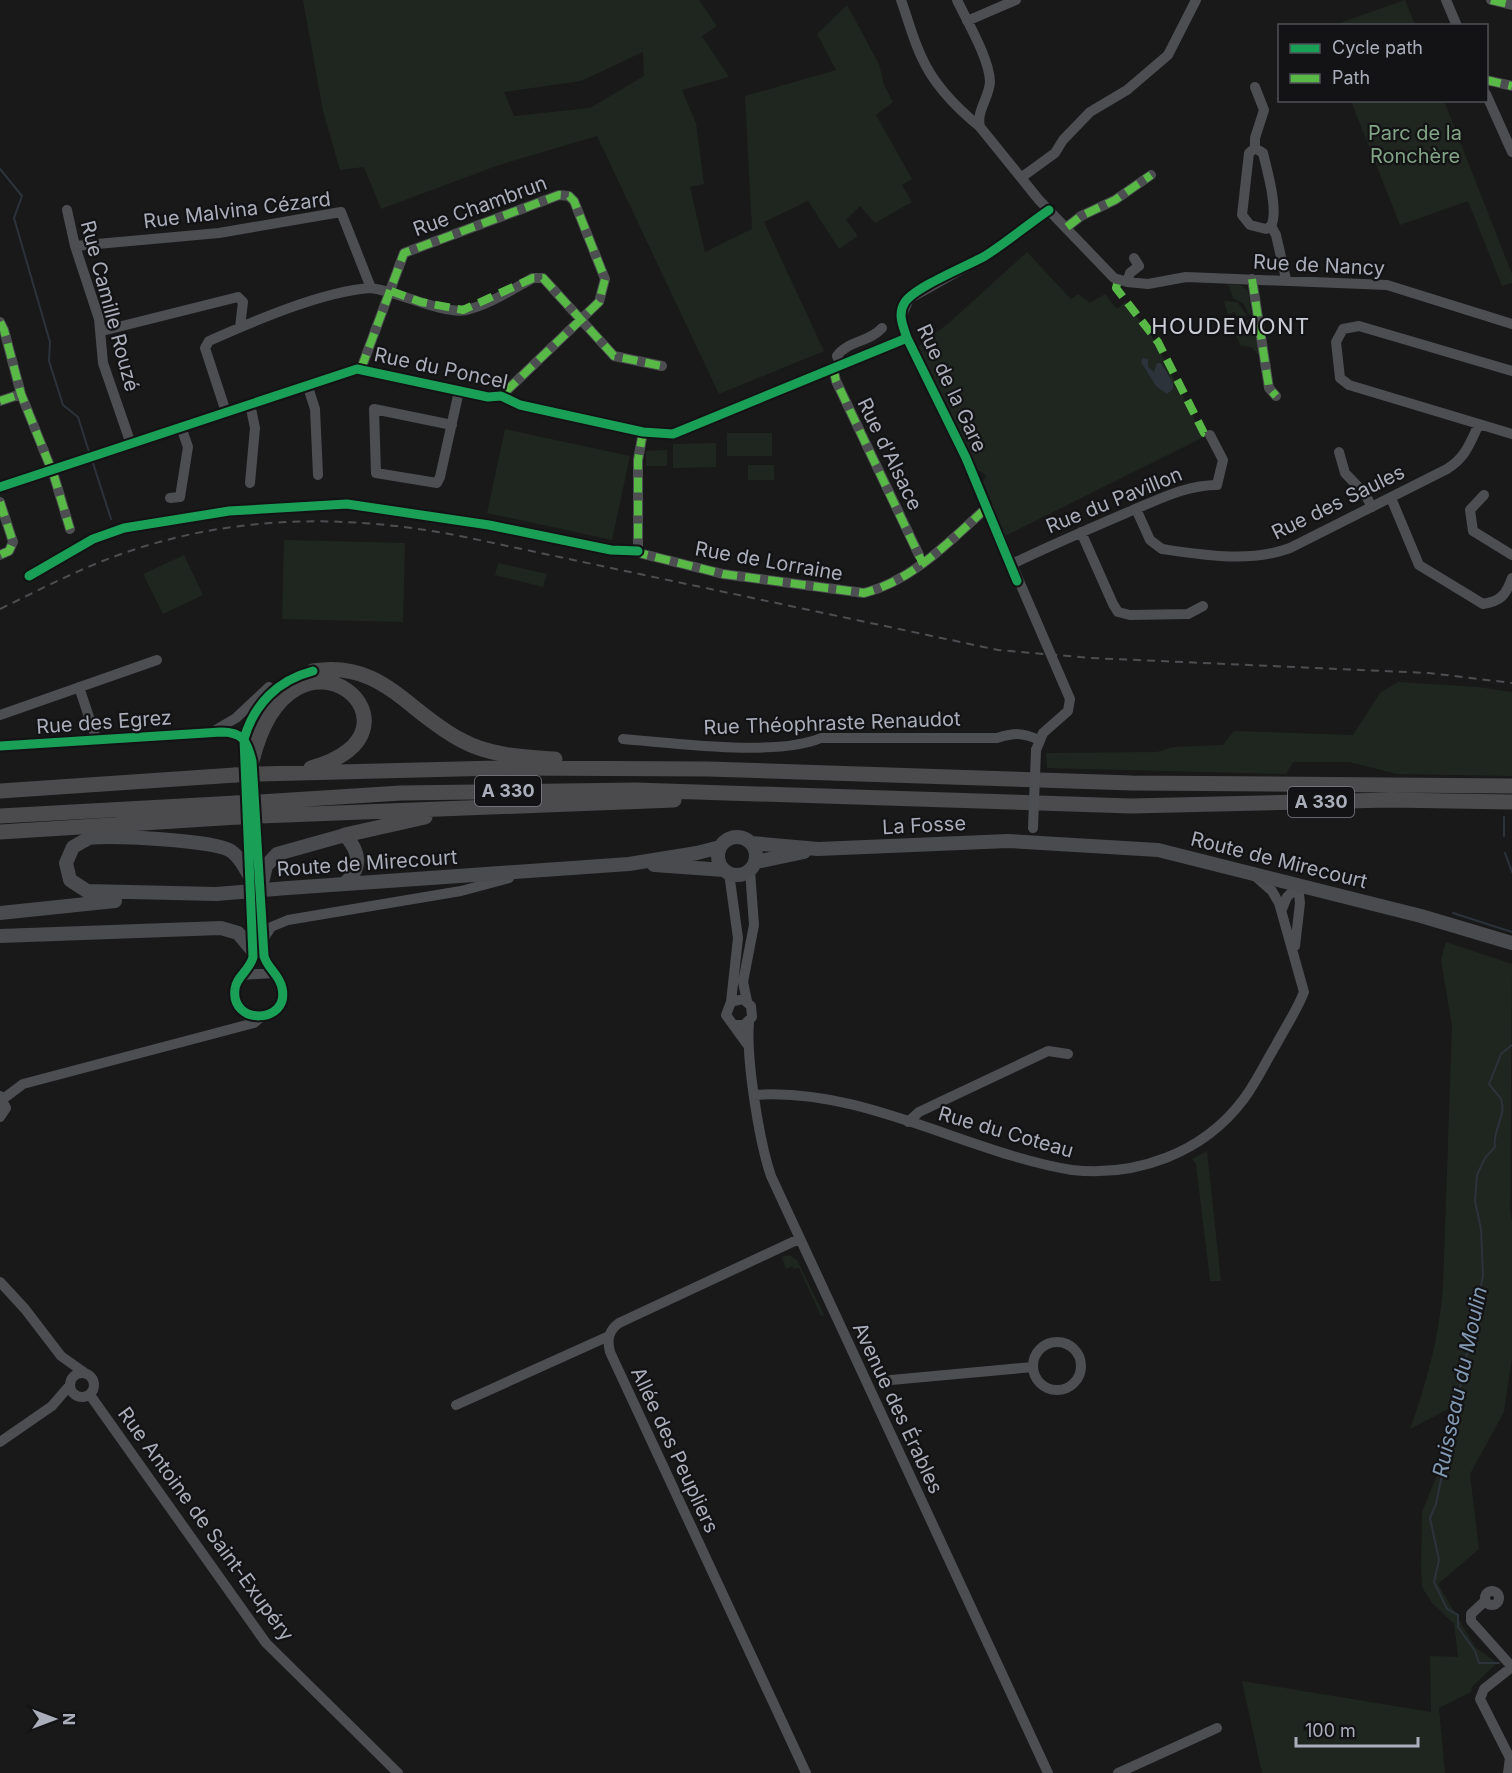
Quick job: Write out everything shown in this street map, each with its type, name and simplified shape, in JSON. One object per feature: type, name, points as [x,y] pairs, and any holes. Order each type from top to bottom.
[{"type":"highway","points":[[313,671],[331,668],[360,672],[393,691],[445,731],[487,751],[517,757],[584,760],[603,768]]},
{"type":"highway","points":[[252,762],[266,718],[284,698],[303,687],[318,682],[343,686],[357,699],[363,717],[361,735],[356,744],[337,759],[292,773]]},
{"type":"highway","name":"A 330","points":[[0,791],[235,775],[252,762],[292,773],[603,768],[814,771],[1154,784],[1512,786]]},
{"type":"highway","name":"A 330","points":[[0,816],[260,809],[471,792],[755,792],[1131,806],[1402,800],[1512,802]]},
{"type":"highway","points":[[260,809],[527,806],[705,799],[755,792]]},
{"type":"highway","points":[[345,835],[422,817],[527,806]]},
{"type":"highway","points":[[0,832],[237,810]]},
{"type":"main road","points":[[259,896],[266,866],[277,854],[345,835],[354,846],[358,859],[356,872],[344,884]]},
{"type":"main road","name":"La Fosse","points":[[752,843],[818,849],[1032,835]]},
{"type":"main road","name":"Route de Mirecourt","points":[[1032,835],[1158,850],[1421,916],[1512,943]]},
{"type":"main road","points":[[216,894],[87,891],[70,880],[66,869],[67,857],[73,846],[95,837],[199,843],[232,851],[250,876]]},
{"type":"main road","points":[[732,837],[743,837],[752,843],[756,852],[753,866],[740,875],[727,871],[718,856],[720,847],[732,837]]},
{"type":"main road","name":"Route de Mirecourt","points":[[0,913],[288,888],[629,864],[705,852],[720,847]]},
{"type":"main road","name":"La Fosse","points":[[753,866],[818,849]]},
{"type":"main road","name":"Route de Mirecourt","points":[[629,864],[727,871]]},
{"type":"main road","points":[[0,936],[221,928],[238,933],[257,946]]},
{"type":"street","points":[[901,0],[922,59],[947,94],[980,127],[1049,210],[1109,274],[1127,282],[1130,273],[1139,266],[1134,258]]},
{"type":"street","points":[[957,0],[989,77],[989,89],[979,114],[980,127]]},
{"type":"street","points":[[967,21],[1016,0]]},
{"type":"street","points":[[1022,177],[1055,153],[1063,140],[1090,112],[1127,90],[1168,55],[1196,0]]},
{"type":"street","points":[[1446,0],[1456,24]]},
{"type":"street","points":[[1491,0],[1512,5]]},
{"type":"street","points":[[1488,80],[1512,86]]},
{"type":"street","points":[[1255,87],[1263,110],[1255,148],[1248,153],[1242,215],[1250,225],[1266,229],[1271,226]]},
{"type":"street","points":[[1488,98],[1512,152]]},
{"type":"street","points":[[1255,148],[1263,153],[1266,164],[1274,213],[1271,226],[1276,235],[1287,279]]},
{"type":"street","points":[[1067,227],[1081,216],[1115,200],[1151,175]]},
{"type":"street","name":"Rue Chambrun","points":[[391,291],[404,253],[559,195],[569,196],[574,201],[605,279],[599,302],[501,396]]},
{"type":"street","name":"Rue Camille Rouzé","points":[[67,210],[75,246],[102,331],[99,343],[103,363],[131,444]]},
{"type":"street","name":"Rue de la Gare","points":[[1037,745],[1068,711],[1070,705],[1067,693],[1010,565],[989,509],[907,338],[901,317],[909,299],[985,256],[1049,210]]},
{"type":"street","name":"Rue Malvina Cézard","points":[[75,246],[219,233],[341,212],[371,288]]},
{"type":"street","points":[[226,412],[205,348],[208,341],[240,327],[344,292],[371,288],[391,291],[421,302],[463,310],[539,277],[546,280],[614,356],[662,366]]},
{"type":"street","name":"Rue de Nancy","points":[[1127,282],[1156,284],[1186,277],[1287,279],[1387,285],[1512,324]]},
{"type":"street","points":[[1252,279],[1269,388],[1276,396]]},
{"type":"street","points":[[361,369],[391,291]]},
{"type":"street","points":[[102,331],[238,297],[243,302],[240,327]]},
{"type":"street","points":[[0,322],[21,394],[51,470],[70,529]]},
{"type":"street","points":[[1512,371],[1359,326],[1348,327],[1339,333],[1336,342],[1338,371],[1343,382],[1512,434]]},
{"type":"street","points":[[837,366],[837,356],[841,349],[874,336],[882,328]]},
{"type":"street","name":"Rue du Poncel","points":[[0,487],[307,384],[361,369],[495,398],[501,396],[520,405],[643,432],[673,434],[907,338]]},
{"type":"street","name":"Rue d'Alsace","points":[[837,366],[836,381],[919,555]]},
{"type":"street","points":[[307,384],[315,409],[318,475]]},
{"type":"street","points":[[452,425],[374,409],[376,473],[437,483],[452,425],[459,391]]},
{"type":"street","points":[[0,401],[21,394]]},
{"type":"street","points":[[250,404],[255,428],[250,483]]},
{"type":"street","name":"Rue des Saules","points":[[1136,509],[1150,540],[1162,549],[1248,557],[1290,548],[1460,461],[1479,424]]},
{"type":"street","points":[[170,498],[180,497],[188,447],[181,427]]},
{"type":"street","name":"Rue de Lorraine","points":[[643,432],[638,460],[640,553],[723,574],[864,593],[883,586],[923,564],[982,512],[989,509]]},
{"type":"street","name":"Rue du Pavillon","points":[[1010,565],[1136,509],[1198,485],[1217,485],[1222,460],[1210,435]]},
{"type":"street","points":[[1339,452],[1345,472],[1365,494],[1372,507]]},
{"type":"street","points":[[1484,495],[1470,510],[1473,531],[1512,555]]},
{"type":"street","points":[[1391,498],[1419,565],[1483,603],[1494,602],[1506,594],[1512,578]]},
{"type":"street","points":[[0,502],[13,542],[9,551],[0,555]]},
{"type":"street","points":[[1082,532],[1113,604],[1119,612],[1130,615],[1188,614],[1203,606]]},
{"type":"street","points":[[0,715],[157,660]]},
{"type":"street","points":[[244,739],[259,707],[287,680],[313,671]]},
{"type":"street","points":[[211,733],[236,718],[274,682],[281,679],[287,680]]},
{"type":"street","points":[[80,687],[97,741]]},
{"type":"street","points":[[227,732],[235,733],[244,739],[252,762],[259,896],[257,946],[252,962],[235,987],[238,1004],[250,1016],[261,1017],[271,1014],[281,1004],[282,988],[257,946],[250,876],[252,762],[227,732]]},
{"type":"street","name":"Rue des Egrez","points":[[0,746],[227,732]]},
{"type":"street","name":"Rue Théophraste Renaudot","points":[[624,740],[723,747],[806,745],[821,738],[997,738],[1014,732],[1026,734],[1037,745]]},
{"type":"street","points":[[1032,835],[1037,745]]},
{"type":"street","points":[[727,871],[738,946],[731,1002],[726,1015],[734,1025],[740,1026],[749,1022],[752,1009],[747,1001],[743,982],[754,925],[753,866]]},
{"type":"street","points":[[257,946],[271,927],[288,920],[461,891],[498,879],[528,876],[543,869]]},
{"type":"street","name":"Rue du Coteau","points":[[755,1095],[803,1096],[832,1101],[1072,1170],[1128,1169],[1172,1156],[1219,1126],[1251,1088],[1304,992],[1282,909],[1272,891],[1251,873]]},
{"type":"street","points":[[1282,909],[1287,897],[1298,886]]},
{"type":"street","name":"Rue du Coteau","points":[[1295,952],[1300,903],[1298,886]]},
{"type":"street","points":[[1300,903],[1316,890]]},
{"type":"street","points":[[241,975],[273,973]]},
{"type":"street","points":[[731,1002],[739,999],[747,1001]]},
{"type":"street","points":[[225,1029],[238,1004]]},
{"type":"street","points":[[0,1118],[6,1108],[2,1097],[22,1084],[254,1023],[261,1017]]},
{"type":"street","name":"Avenue des Érables","points":[[749,1022],[749,1047],[755,1095],[767,1165],[1048,1773]]},
{"type":"street","name":"Avenue des Érables","points":[[734,1025],[749,1047]]},
{"type":"street","points":[[908,1122],[919,1112],[1048,1051],[1068,1054]]},
{"type":"street","points":[[456,1406],[609,1336],[619,1323],[800,1239]]},
{"type":"street","points":[[0,1282],[25,1309],[61,1356],[91,1376],[94,1382],[85,1396],[52,1406]]},
{"type":"street","name":"Allée des Peupliers","points":[[609,1336],[610,1352],[806,1773]]},
{"type":"street","points":[[1054,1342],[1069,1345],[1080,1361],[1077,1379],[1069,1387],[1060,1390],[1043,1386],[1036,1378],[1033,1368],[1039,1350],[1054,1342]]},
{"type":"street","points":[[61,1356],[73,1394],[85,1396]]},
{"type":"street","points":[[891,1380],[1033,1368]]},
{"type":"street","points":[[0,1443],[52,1406],[76,1374],[85,1373]]},
{"type":"street","name":"Rue Antoine de Saint-Exupéry","points":[[85,1396],[266,1643],[398,1773]]},
{"type":"street","points":[[1485,1601],[1471,1614],[1471,1621],[1512,1667],[1484,1689],[1480,1699],[1510,1758],[1510,1770]]},
{"type":"street","points":[[1118,1773],[1217,1728]]},
{"type":"green space","points":[[303,0],[699,0],[717,26],[702,36],[729,77],[682,90],[696,123],[704,184],[690,187],[705,252],[752,229],[745,96],[836,70],[817,34],[847,5],[879,64],[884,85],[893,102],[876,115],[912,179],[902,185],[912,202],[875,223],[860,206],[846,220],[858,236],[839,249],[808,201],[764,222],[824,351],[719,394],[597,136],[499,165],[381,209],[364,167],[340,170],[323,111]],"holes":[[[643,52],[644,76],[590,108],[514,116],[504,92],[581,81]]]},
{"type":"green space","points":[[1405,0],[1415,24],[1337,24]]},
{"type":"green space","name":"Parc de la Ronchère","points":[[1351,102],[1444,102],[1512,274],[1512,283],[1502,286],[1468,201],[1400,225]]},
{"type":"green space","points":[[1027,252],[1071,299],[1078,294],[1090,303],[1105,294],[1117,309],[1125,302],[1130,307],[1154,340],[1204,437],[1005,536],[982,483],[986,476],[978,471],[918,347],[950,322]]},
{"type":"green space","points":[[1228,284],[1241,285],[1248,291],[1251,314],[1249,315],[1244,304],[1233,298]]},
{"type":"green space","points":[[1224,301],[1237,302],[1247,315],[1240,319],[1234,312],[1228,315]]},
{"type":"green space","points":[[1253,317],[1259,355],[1251,347],[1241,346],[1236,336],[1244,332],[1241,323]]},
{"type":"green space","points":[[505,429],[630,456],[612,540],[487,513]]},
{"type":"green space","points":[[727,433],[772,433],[772,456],[727,456]]},
{"type":"green space","points":[[716,443],[716,467],[673,468],[673,444]]},
{"type":"green space","points":[[667,450],[667,466],[646,466],[646,451]]},
{"type":"green space","points":[[748,465],[774,465],[774,480],[748,480]]},
{"type":"green space","points":[[284,540],[405,543],[403,622],[282,619]]},
{"type":"green space","points":[[184,555],[203,595],[163,614],[143,574]]},
{"type":"green space","points":[[498,563],[547,574],[543,587],[495,575]]},
{"type":"green space","points":[[1398,682],[1478,687],[1512,692],[1512,776],[1397,774],[1349,762],[1293,762],[1286,774],[1047,768],[1046,753],[1157,752],[1173,747],[1223,745],[1234,731],[1353,735],[1380,693]]},
{"type":"green space","points":[[1446,942],[1512,964],[1510,1209],[1512,1222],[1512,1358],[1504,1412],[1470,1474],[1479,1549],[1438,1584],[1475,1647],[1497,1663],[1472,1687],[1471,1692],[1439,1708],[1445,1773],[1262,1773],[1242,1681],[1431,1712],[1430,1656],[1458,1657],[1454,1624],[1432,1603],[1422,1587],[1421,1571],[1422,1512],[1439,1470],[1449,1436],[1452,1407],[1410,1429],[1431,1359],[1439,1324],[1443,1287],[1452,1026],[1441,960]]},
{"type":"green space","points":[[1207,1151],[1221,1281],[1210,1281],[1196,1164],[1192,1159]]},
{"type":"green space","points":[[789,1255],[797,1260],[824,1315],[821,1316],[799,1268],[794,1269],[792,1266],[786,1269],[782,1257]]},
{"type":"shaded area","points":[[1143,358],[1148,359],[1148,367],[1154,372],[1157,363],[1161,363],[1173,383],[1173,389],[1167,394],[1156,386],[1141,362]]},
{"type":"waterway","points":[[0,169],[22,196],[14,218],[50,342],[49,361],[63,405],[78,417],[90,455]]},
{"type":"waterway","points":[[92,460],[111,519]]},
{"type":"waterway","points":[[1504,817],[1504,836]]},
{"type":"waterway","points":[[1505,853],[1512,872]]},
{"type":"waterway","points":[[1453,913],[1512,932]]},
{"type":"waterway","name":"Ruisseau du Moulin","points":[[1499,1663],[1479,1663],[1475,1651],[1458,1627],[1458,1615],[1447,1609],[1434,1582],[1439,1560],[1430,1518],[1436,1504],[1483,1276],[1481,1229],[1475,1201],[1477,1175],[1485,1158],[1495,1147],[1502,1111],[1501,1099],[1489,1084],[1501,1054],[1512,1045]]},
{"type":"railway","points":[[0,609],[92,565],[166,540],[251,525],[293,522],[379,524],[465,537],[998,650],[1091,658],[1429,673],[1512,683]]},
{"type":"marked path","points":[[1491,0],[1512,5]]},
{"type":"marked path","points":[[1488,80],[1512,86]]},
{"type":"marked path","points":[[1067,227],[1081,216],[1115,200],[1151,175]]},
{"type":"marked path","points":[[361,369],[404,253],[559,195],[569,196],[574,201],[605,279],[599,302],[501,396]]},
{"type":"marked path","points":[[391,291],[421,302],[463,310],[533,278],[543,278],[614,356],[662,366]]},
{"type":"marked path","points":[[1252,279],[1269,388],[1276,396]]},
{"type":"marked path","points":[[1117,284],[1116,288],[1158,342],[1204,433],[1210,435]]},
{"type":"marked path","points":[[0,322],[21,394],[54,476],[70,529]]},
{"type":"marked path","points":[[833,367],[836,381],[923,564]]},
{"type":"marked path","points":[[0,401],[21,394]]},
{"type":"marked path","points":[[643,432],[638,460],[638,551],[723,574],[864,593],[913,571],[942,549],[982,512],[989,509]]},
{"type":"marked path","points":[[0,502],[13,542],[9,551],[0,555]]},
{"type":"cycle path","points":[[1017,581],[966,458],[907,338],[901,320],[901,311],[905,302],[919,290],[985,256],[1049,210]]},
{"type":"cycle path","points":[[0,487],[357,369],[488,397],[501,396],[520,405],[643,432],[673,434],[907,338]]},
{"type":"cycle path","points":[[29,576],[93,539],[124,528],[229,511],[347,504],[489,525],[611,550],[638,551]]},
{"type":"cycle path","points":[[0,746],[221,732],[228,732],[243,739],[246,743],[252,761],[264,956],[282,988],[282,1000],[277,1009],[269,1014],[260,1016],[250,1014],[241,1010],[236,1001],[236,985],[253,957],[244,739],[254,715],[269,695],[289,680],[313,671]]},
{"type":"district","name":"HOUDEMONT","points":[[1231,326]]}]
